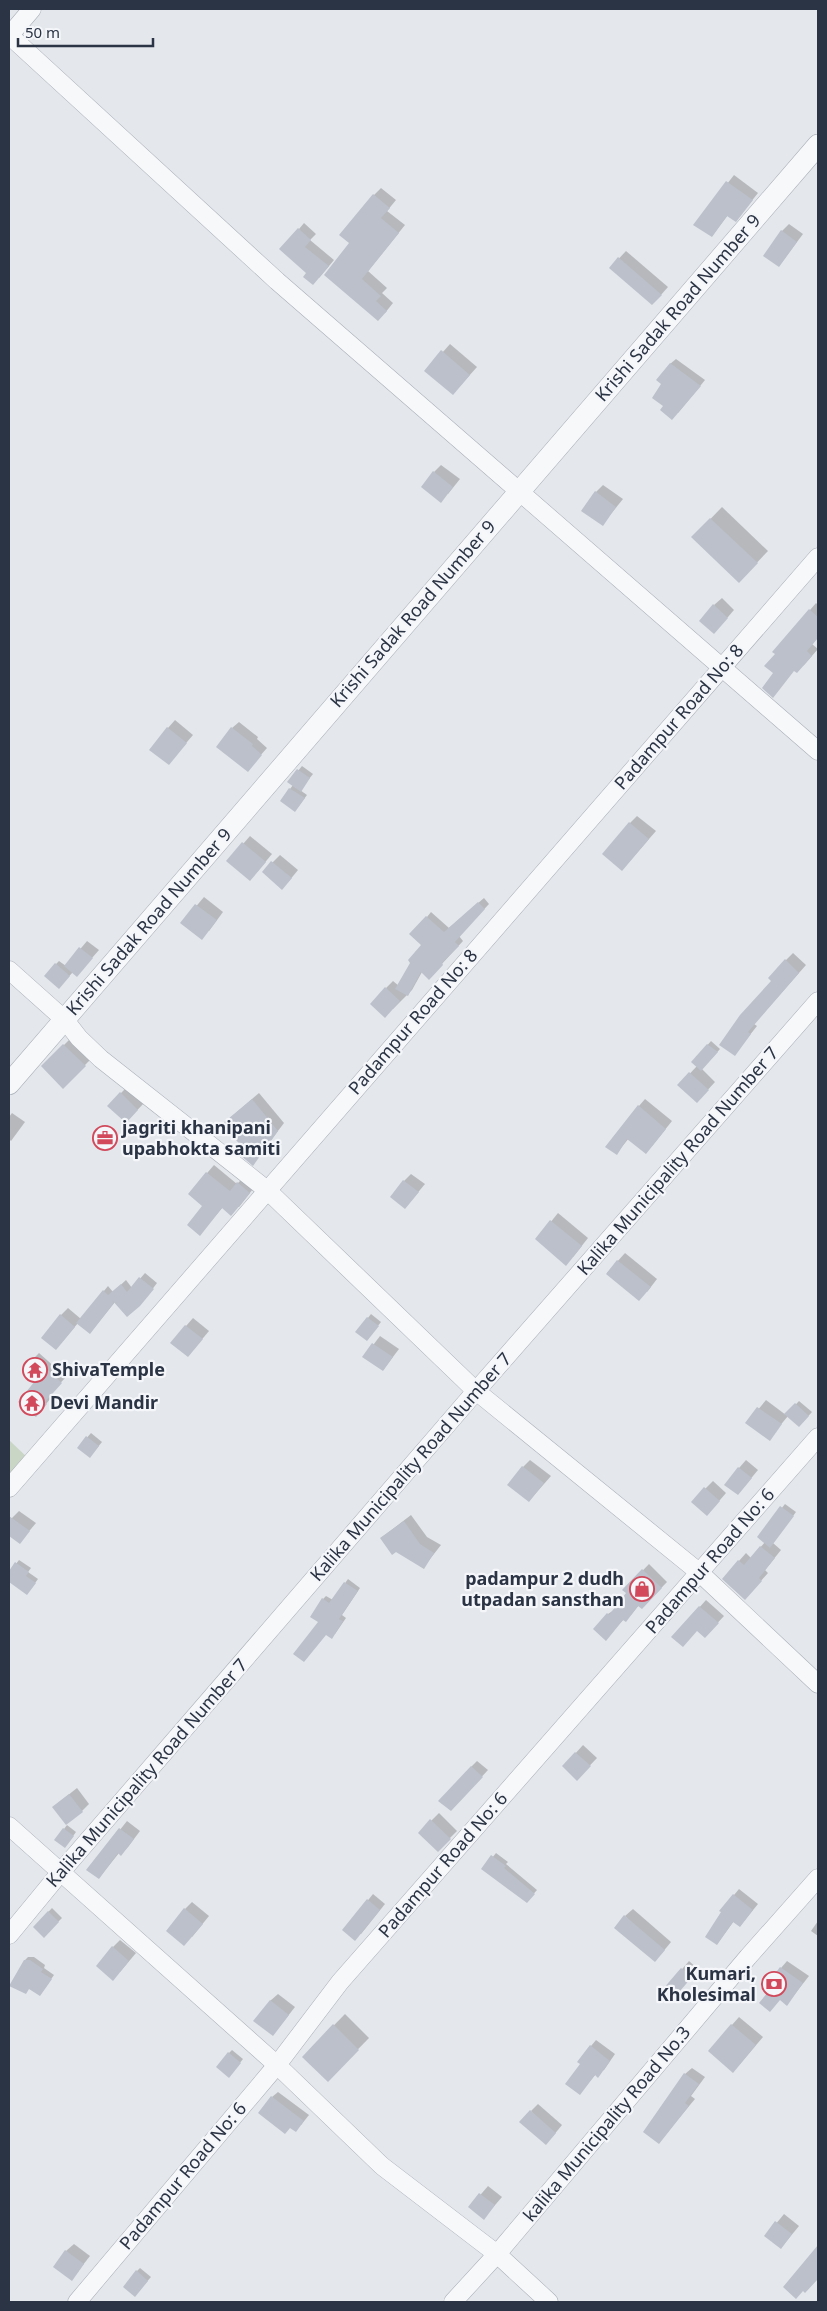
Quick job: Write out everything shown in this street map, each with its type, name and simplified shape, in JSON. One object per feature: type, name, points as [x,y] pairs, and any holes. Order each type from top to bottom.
[{"type":"street","points":[[32,9],[9,36],[277,281],[520,490],[818,751]]},
{"type":"street","name":"Krishi Sadak Road Number 9","points":[[9,1084],[818,145]]},
{"type":"street","name":"Padampur Road No: 8","points":[[9,1488],[818,557]]},
{"type":"street","points":[[9,970],[65,1020],[79,1038],[101,1059],[267,1190],[476,1391],[700,1573],[818,1684]]},
{"type":"street","name":"Kalika Municipality Road Number 7","points":[[9,1935],[60,1873],[476,1391],[818,1001]]},
{"type":"street","name":"Padampur Road No: 6","points":[[77,2302],[277,2065],[340,1982],[818,1437]]},
{"type":"street","points":[[9,1826],[277,2065],[382,2166],[497,2254],[549,2302]]},
{"type":"street","name":"kalika Municipality Road No.3","points":[[453,2302],[497,2254],[748,1957],[818,1878]]},
{"type":"green space","points":[[9,1440],[30,1460],[9,1485]]},
{"type":"building","points":[[726,181],[753,200],[736,222],[727,216],[712,237],[693,225]]},
{"type":"building","points":[[373,194],[390,208],[381,218],[399,233],[362,279],[381,296],[376,301],[387,311],[378,321],[324,275],[349,243],[339,235]]},
{"type":"building","points":[[298,228],[311,240],[305,247],[329,266],[313,285],[303,277],[306,273],[279,249]]},
{"type":"building","points":[[781,230],[797,242],[779,267],[763,256]]},
{"type":"building","points":[[618,257],[662,295],[652,305],[609,268]]},
{"type":"building","points":[[441,350],[470,375],[453,395],[424,371]]},
{"type":"building","points":[[670,363],[701,386],[672,420],[660,410],[663,406],[652,398],[661,384],[656,380]]},
{"type":"building","points":[[433,471],[453,487],[441,503],[421,487]]},
{"type":"building","points":[[595,491],[616,507],[603,526],[581,511]]},
{"type":"building","points":[[710,518],[758,563],[739,583],[691,537]]},
{"type":"building","points":[[713,604],[728,618],[714,634],[699,621]]},
{"type":"building","points":[[809,609],[818,617],[818,638],[807,651],[812,656],[797,673],[794,671],[773,698],[762,688],[773,673],[764,666],[775,654],[772,652]]},
{"type":"building","points":[[167,727],[187,743],[169,765],[149,750]]},
{"type":"building","points":[[231,727],[253,744],[252,746],[262,755],[248,772],[216,747]]},
{"type":"building","points":[[297,769],[310,778],[301,792],[287,782]]},
{"type":"building","points":[[289,788],[305,798],[295,812],[280,801]]},
{"type":"building","points":[[629,822],[649,839],[622,871],[602,854]]},
{"type":"building","points":[[242,842],[266,862],[250,881],[226,861]]},
{"type":"building","points":[[271,861],[292,878],[282,890],[262,872]]},
{"type":"building","points":[[478,902],[485,909],[455,942],[459,946],[429,980],[421,972],[408,996],[395,989],[410,963],[408,960],[421,945],[409,934],[426,916],[444,932]]},
{"type":"building","points":[[195,904],[217,920],[202,940],[180,923]]},
{"type":"building","points":[[79,947],[93,958],[77,977],[64,966]]},
{"type":"building","points":[[785,959],[799,973],[748,1032],[751,1034],[735,1056],[719,1045],[740,1015],[771,981],[768,978]]},
{"type":"building","points":[[55,963],[70,976],[59,989],[44,976]]},
{"type":"building","points":[[385,987],[400,1001],[385,1018],[370,1004]]},
{"type":"building","points":[[63,1044],[86,1066],[63,1089],[41,1066]]},
{"type":"building","points":[[707,1044],[718,1052],[701,1071],[691,1062]]},
{"type":"building","points":[[689,1072],[709,1090],[697,1103],[677,1085]]},
{"type":"building","points":[[120,1092],[138,1110],[126,1123],[107,1106]]},
{"type":"building","points":[[252,1099],[278,1131],[253,1166],[239,1154],[244,1149],[222,1124]]},
{"type":"building","points":[[638,1105],[666,1129],[646,1154],[627,1139],[617,1155],[605,1147]]},
{"type":"building","points":[[206,1172],[230,1191],[237,1182],[250,1193],[231,1216],[222,1208],[200,1236],[187,1225],[202,1206],[188,1194]]},
{"type":"building","points":[[403,1180],[419,1192],[405,1209],[390,1197]]},
{"type":"building","points":[[550,1220],[582,1246],[566,1266],[535,1239]]},
{"type":"building","points":[[617,1260],[651,1287],[639,1301],[606,1274]]},
{"type":"building","points":[[139,1277],[154,1289],[140,1306],[127,1317],[112,1300],[114,1303],[90,1334],[76,1323],[103,1290],[108,1295],[121,1284],[127,1292]]},
{"type":"building","points":[[60,1314],[75,1327],[56,1350],[41,1338]]},
{"type":"building","points":[[367,1317],[379,1326],[367,1341],[355,1332]]},
{"type":"building","points":[[185,1325],[203,1339],[188,1357],[170,1343]]},
{"type":"building","points":[[372,1343],[393,1357],[383,1371],[362,1357]]},
{"type":"building","points":[[34,1357],[62,1383],[45,1402],[47,1404],[36,1417],[18,1402],[35,1381],[22,1371]]},
{"type":"building","points":[[795,1403],[809,1416],[799,1427],[784,1414]]},
{"type":"building","points":[[757,1407],[782,1424],[770,1441],[745,1423]]},
{"type":"building","points":[[86,1436],[99,1446],[90,1458],[77,1448]]},
{"type":"building","points":[[522,1466],[544,1483],[529,1502],[507,1485]]},
{"type":"building","points":[[738,1467],[752,1478],[738,1495],[724,1485]]},
{"type":"building","points":[[704,1487],[720,1501],[707,1516],[691,1502]]},
{"type":"building","points":[[780,1506],[794,1516],[770,1548],[757,1537]]},
{"type":"building","points":[[9,1516],[30,1531],[20,1544],[9,1536]]},
{"type":"building","points":[[404,1521],[420,1544],[434,1553],[424,1569],[396,1552],[392,1555],[380,1538]]},
{"type":"building","points":[[760,1546],[775,1558],[759,1578],[762,1581],[745,1600],[722,1579],[738,1560],[744,1565]]},
{"type":"building","points":[[15,1562],[29,1572],[26,1576],[36,1583],[27,1595],[9,1582],[9,1571]]},
{"type":"building","points":[[642,1569],[662,1588],[642,1609],[638,1606],[626,1622],[623,1620],[606,1641],[593,1629],[607,1613],[609,1615],[626,1593],[622,1590]]},
{"type":"building","points":[[344,1582],[358,1591],[339,1619],[343,1621],[332,1639],[326,1635],[304,1662],[293,1654],[318,1622],[310,1617],[322,1598],[329,1603]]},
{"type":"building","points":[[699,1606],[719,1623],[705,1638],[697,1631],[683,1647],[671,1637]]},
{"type":"building","points":[[575,1752],[591,1766],[577,1781],[562,1766]]},
{"type":"building","points":[[471,1766],[483,1777],[451,1811],[438,1801]]},
{"type":"building","points":[[69,1794],[83,1812],[66,1825],[52,1807]]},
{"type":"building","points":[[430,1819],[451,1839],[438,1852],[418,1833]]},
{"type":"building","points":[[63,1828],[74,1836],[65,1848],[54,1840]]},
{"type":"building","points":[[119,1828],[134,1839],[121,1856],[118,1853],[99,1879],[86,1870]]},
{"type":"building","points":[[491,1855],[506,1866],[504,1868],[535,1894],[527,1903],[481,1869]]},
{"type":"building","points":[[733,1894],[753,1910],[740,1927],[733,1922],[717,1945],[705,1937],[721,1912],[719,1911]]},
{"type":"building","points":[[367,1899],[380,1910],[355,1941],[342,1930]]},
{"type":"building","points":[[184,1908],[203,1924],[184,1946],[166,1931]]},
{"type":"building","points":[[48,1911],[59,1922],[44,1938],[33,1927]]},
{"type":"building","points":[[624,1915],[665,1950],[655,1962],[614,1928]]},
{"type":"building","points":[[112,1946],[129,1961],[113,1981],[96,1966]]},
{"type":"building","points":[[24,1960],[30,1960],[43,1969],[41,1972],[52,1979],[40,1996],[29,1989],[26,1994],[9,1986]]},
{"type":"building","points":[[780,1967],[803,1983],[787,2006],[780,2000],[770,2012],[759,2003],[768,1992],[764,1989]]},
{"type":"building","points":[[681,1968],[692,1977],[674,1998],[663,1989]]},
{"type":"building","points":[[270,2000],[289,2015],[273,2036],[253,2021]]},
{"type":"building","points":[[333,2024],[359,2050],[328,2082],[302,2057]]},
{"type":"building","points":[[731,2024],[756,2045],[733,2073],[708,2051]]},
{"type":"building","points":[[590,2045],[610,2061],[598,2078],[595,2075],[580,2095],[565,2084],[580,2064],[577,2062]]},
{"type":"building","points":[[228,2052],[241,2063],[229,2078],[216,2067]]},
{"type":"building","points":[[684,2073],[699,2084],[685,2103],[689,2106],[659,2144],[643,2132]]},
{"type":"building","points":[[271,2096],[304,2121],[296,2132],[290,2128],[285,2134],[258,2113]]},
{"type":"building","points":[[530,2110],[556,2133],[546,2145],[519,2122]]},
{"type":"building","points":[[479,2193],[495,2205],[484,2220],[468,2207]]},
{"type":"building","points":[[775,2221],[792,2234],[781,2249],[764,2236]]},
{"type":"building","points":[[818,2245],[818,2279],[805,2293],[803,2291],[796,2299],[783,2287]]},
{"type":"building","points":[[65,2250],[84,2264],[72,2281],[53,2267]]},
{"type":"building","points":[[136,2270],[148,2281],[135,2297],[123,2287]]},
{"type":"place","name":"jagriti khanipani upabhokta samiti","points":[[105,1138]]},
{"type":"place","name":"ShivaTemple","points":[[35,1370]]},
{"type":"place","name":"Devi Mandir","points":[[32,1403]]},
{"type":"place","name":"padampur 2 dudh utpadan sansthan","points":[[642,1589]]},
{"type":"place","name":"Kumari, Kholesimal","points":[[774,1984]]}]
